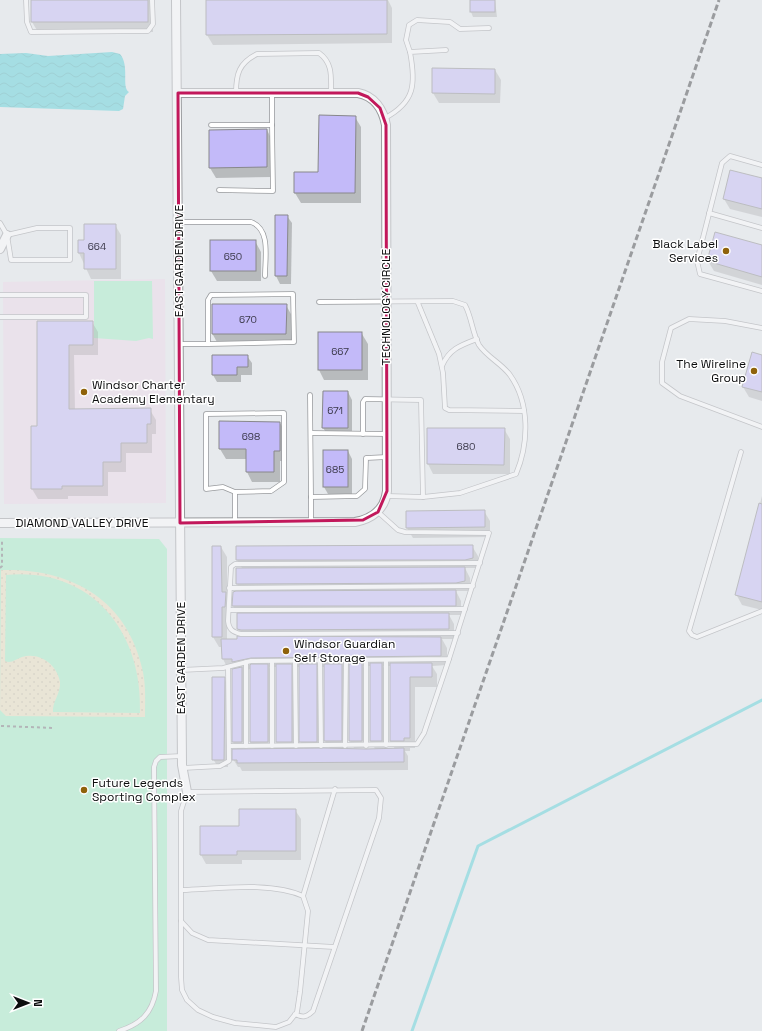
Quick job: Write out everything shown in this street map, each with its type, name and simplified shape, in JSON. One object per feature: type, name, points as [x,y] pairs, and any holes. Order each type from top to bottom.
[{"type":"street","name":"EAST GARDEN DRIVE","points":[[176,0],[180,344],[182,756],[188,792]]},
{"type":"street","points":[[178,93],[358,93],[368,96],[380,108],[385,118]]},
{"type":"street","name":"TECHNOLOGY CIRCLE","points":[[378,512],[387,496],[385,118]]},
{"type":"street","points":[[1,245],[6,235]]},
{"type":"street","points":[[180,523],[355,522],[363,520],[378,512]]},
{"type":"street","name":"DIAMOND VALLEY DRIVE","points":[[0,523],[180,523]]},
{"type":"lane","points":[[26,0],[26,22],[31,32],[148,31],[153,24],[152,0]]},
{"type":"lane","points":[[385,118],[402,107],[411,93],[412,66],[406,36],[408,25],[417,20],[450,22],[460,29],[489,28]]},
{"type":"lane","points":[[410,52],[446,50]]},
{"type":"lane","points":[[236,93],[238,71],[249,58],[257,54],[319,53],[327,58],[330,67],[332,93]]},
{"type":"lane","points":[[219,190],[274,191],[272,93]]},
{"type":"lane","points":[[211,125],[272,125]]},
{"type":"lane","points":[[762,165],[730,156],[722,163],[697,262],[700,274],[762,291]]},
{"type":"lane","points":[[709,213],[762,228]]},
{"type":"lane","points":[[179,222],[251,222],[257,224],[261,228],[264,236],[265,276]]},
{"type":"lane","points":[[0,223],[6,235],[11,260],[70,260],[70,228],[37,228],[6,235]]},
{"type":"lane","points":[[180,344],[208,344],[294,342],[293,294],[211,295],[208,300],[208,344]]},
{"type":"lane","points":[[0,295],[86,295],[86,317],[0,317]]},
{"type":"lane","points":[[319,302],[386,303],[454,301],[465,305],[471,315],[474,333],[477,340],[490,357],[509,373],[518,390],[524,411],[522,460],[516,474],[460,493],[423,497],[387,496]]},
{"type":"lane","points":[[418,302],[429,326],[442,367],[444,408],[449,410],[524,411]]},
{"type":"lane","points":[[762,328],[725,321],[689,319],[671,328],[662,362],[662,382],[680,396],[762,427]]},
{"type":"lane","points":[[442,367],[445,359],[458,346],[477,340]]},
{"type":"lane","points":[[310,395],[311,522]]},
{"type":"lane","points":[[363,434],[364,400],[369,398],[421,400],[423,497]]},
{"type":"lane","points":[[284,413],[284,482],[271,491],[235,492],[223,487],[206,489],[206,414],[284,413]]},
{"type":"lane","points":[[311,433],[387,434]]},
{"type":"lane","points":[[741,452],[689,630],[692,635],[697,636],[762,611]]},
{"type":"lane","points":[[311,497],[357,496],[361,494],[365,489],[366,458],[387,457]]},
{"type":"lane","points":[[235,492],[235,522]]},
{"type":"lane","points":[[229,746],[386,746],[417,744],[424,733],[490,533],[405,532],[398,530],[378,512]]},
{"type":"lane","points":[[458,633],[241,634],[233,632],[229,628],[228,610],[231,567],[235,564],[480,563]]},
{"type":"lane","points":[[229,588],[472,586]]},
{"type":"lane","points":[[228,610],[465,609]]},
{"type":"lane","points":[[181,670],[228,668],[242,665],[246,662],[449,659]]},
{"type":"lane","points":[[272,661],[272,746]]},
{"type":"lane","points":[[295,661],[296,746]]},
{"type":"lane","points":[[320,661],[321,746]]},
{"type":"lane","points":[[346,661],[346,746]]},
{"type":"lane","points":[[366,661],[366,746]]},
{"type":"lane","points":[[386,661],[386,746]]},
{"type":"lane","points":[[246,662],[246,746]]},
{"type":"lane","points":[[183,768],[220,766],[227,763],[229,760],[228,668]]},
{"type":"lane","points":[[119,1031],[142,1020],[154,1003],[156,991],[156,885],[153,864],[154,768],[156,761],[160,757],[182,756]]},
{"type":"lane","points":[[295,1014],[301,1017],[308,1016],[313,1010],[379,818],[381,798],[376,790],[335,789],[188,792],[181,811],[182,990],[187,1000],[198,1010],[213,1017],[235,1023],[276,1027],[289,1022],[295,1014],[300,992],[308,910],[303,896],[335,789]]},
{"type":"lane","points":[[182,890],[272,888],[290,890],[303,896]]},
{"type":"lane","points":[[182,920],[192,933],[208,940],[334,947]]},
{"type":"path","points":[[0,568],[2,566],[2,540]]},
{"type":"path","points":[[0,727],[55,728]]},
{"type":"highlighted area","points":[[178,93],[358,93],[368,97],[380,108],[386,125],[387,491],[378,512],[363,520],[180,523]]},
{"type":"shaded area","name":"Windsor Charter Academy Elementary","points":[[165,279],[166,503],[4,504],[3,282]]},
{"type":"green space","points":[[94,281],[152,281],[153,339],[149,338],[136,341],[94,338]]},
{"type":"green space","name":"Future Legends Sporting Complex","points":[[0,538],[159,539],[167,549],[167,1031],[0,1031]]},
{"type":"sand","points":[[1,570],[27,571],[51,575],[73,582],[93,593],[110,607],[124,625],[135,647],[143,672],[145,689],[145,717],[6,716],[0,710]],"holes":[[[6,575],[37,575],[64,582],[87,594],[106,611],[122,632],[132,656],[139,683],[140,713],[53,712],[60,682],[51,665],[35,656],[22,657],[9,662],[5,661]]]},
{"type":"water","points":[[112,52],[120,54],[123,59],[126,86],[129,92],[125,96],[123,109],[119,111],[0,107],[0,54],[26,53],[48,56]]},
{"type":"building","points":[[31,0],[148,0],[148,22],[31,22]]},
{"type":"building","points":[[206,0],[387,0],[387,34],[206,35]]},
{"type":"building","points":[[470,0],[495,0],[495,12],[470,12]]},
{"type":"building","points":[[432,68],[495,69],[495,94],[432,93]]},
{"type":"building","points":[[319,115],[356,116],[355,193],[294,193],[294,172],[318,172]]},
{"type":"building","points":[[267,129],[267,167],[209,168],[209,130]]},
{"type":"building","points":[[730,170],[762,178],[762,209],[723,199]]},
{"type":"building","points":[[275,215],[288,215],[287,276],[275,276]]},
{"type":"building","points":[[84,224],[116,224],[116,269],[84,269],[84,253],[78,253],[78,240],[84,240]]},
{"type":"building","points":[[715,232],[762,245],[762,277],[707,261]]},
{"type":"building","points":[[210,240],[256,240],[256,271],[210,271]]},
{"type":"building","points":[[212,304],[287,304],[286,334],[212,334]]},
{"type":"building","points":[[37,321],[93,321],[93,345],[69,345],[69,409],[151,408],[151,424],[147,424],[147,443],[121,443],[121,462],[103,462],[103,486],[62,486],[62,489],[31,489],[31,426],[37,426]]},
{"type":"building","points":[[318,332],[362,332],[362,370],[318,370]]},
{"type":"building","name":"The Wireline Group","points":[[752,352],[762,355],[762,392],[742,387]]},
{"type":"building","points":[[212,355],[248,355],[248,367],[237,367],[237,375],[212,375]]},
{"type":"building","points":[[323,391],[348,391],[348,428],[322,428]]},
{"type":"building","points":[[219,421],[280,422],[280,451],[274,451],[274,472],[246,472],[246,449],[219,449]]},
{"type":"building","points":[[427,428],[505,428],[504,465],[427,464]]},
{"type":"building","points":[[323,450],[348,450],[348,487],[323,487]]},
{"type":"building","points":[[759,503],[762,504],[762,602],[735,595]]},
{"type":"building","points":[[485,510],[485,527],[406,528],[406,511]]},
{"type":"building","points":[[473,545],[473,558],[465,560],[236,560],[236,546]]},
{"type":"building","points":[[212,546],[221,546],[222,592],[226,592],[225,607],[222,607],[222,637],[212,637]]},
{"type":"building","points":[[465,567],[465,581],[456,583],[236,584],[236,568]]},
{"type":"building","points":[[456,590],[456,606],[232,606],[233,592],[236,591]]},
{"type":"building","points":[[237,613],[449,613],[449,629],[241,630],[237,629]]},
{"type":"building","points":[[237,636],[441,637],[441,656],[251,658],[232,662],[232,659],[222,659],[221,639],[237,639]]},
{"type":"building","points":[[362,663],[362,741],[349,741],[349,664]]},
{"type":"building","points":[[370,663],[382,663],[382,741],[370,741]]},
{"type":"building","points":[[390,663],[432,663],[432,677],[410,677],[410,738],[404,738],[404,741],[390,741]]},
{"type":"building","points":[[251,664],[268,664],[268,742],[250,742]]},
{"type":"building","points":[[276,664],[292,664],[292,742],[276,742]]},
{"type":"building","points":[[299,664],[317,664],[317,742],[299,742]]},
{"type":"building","points":[[324,664],[342,664],[342,741],[324,741]]},
{"type":"building","points":[[242,667],[242,742],[232,742],[232,669]]},
{"type":"building","points":[[212,677],[225,677],[224,760],[212,760]]},
{"type":"building","points":[[404,748],[404,762],[237,763],[237,760],[232,760],[232,749]]},
{"type":"building","points":[[239,809],[296,809],[296,851],[237,851],[237,855],[200,855],[200,826],[239,826]]},
{"type":"waterway","points":[[412,1031],[478,846],[762,700]]},
{"type":"railway","points":[[362,1031],[719,0]]},
{"type":"place","name":"Black Label Services","points":[[726,251]]},
{"type":"place","name":"The Wireline Group","points":[[754,371]]},
{"type":"place","name":"Windsor Charter Academy Elementary","points":[[84,392]]},
{"type":"place","name":"Windsor Guardian Self Storage","points":[[286,651]]},
{"type":"place","name":"Future Legends Sporting Complex","points":[[84,790]]}]
